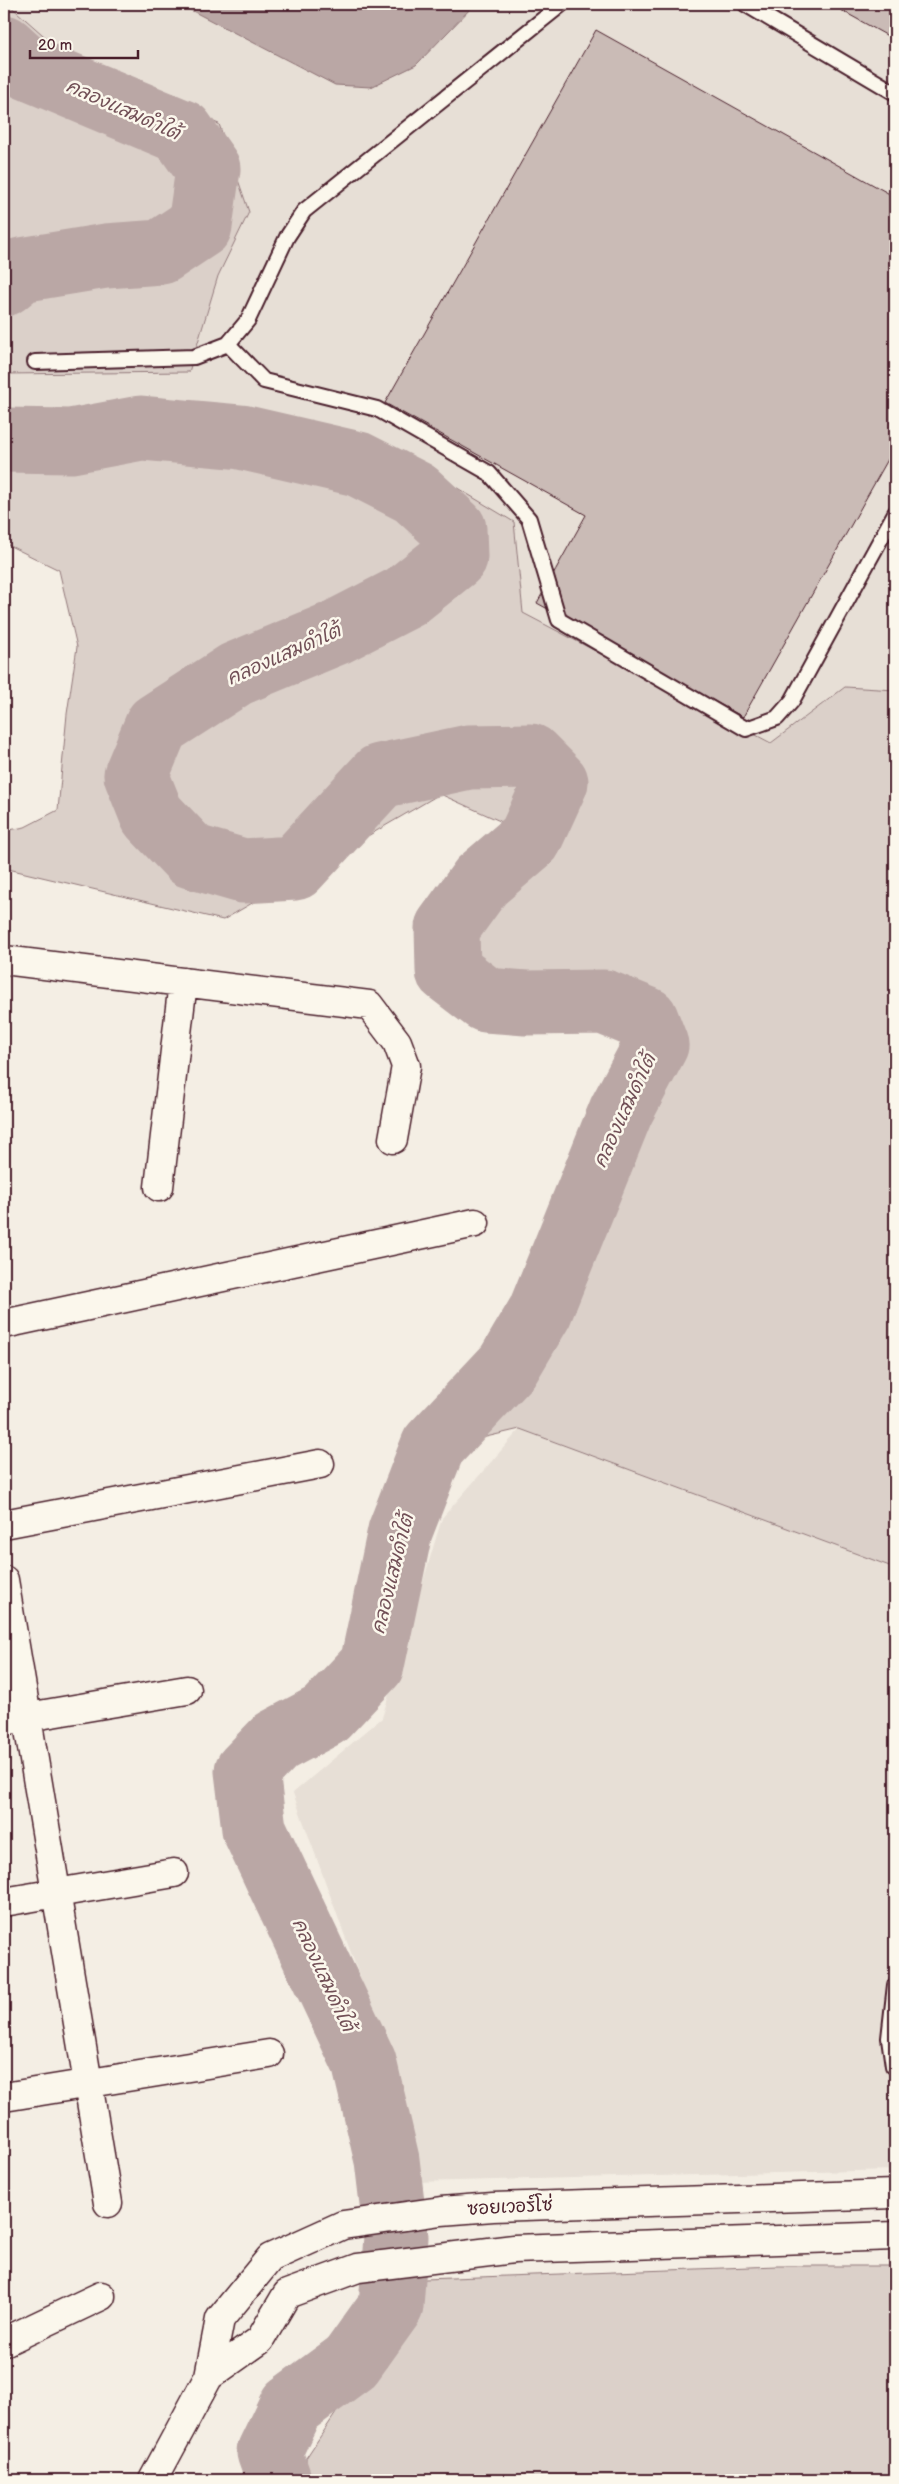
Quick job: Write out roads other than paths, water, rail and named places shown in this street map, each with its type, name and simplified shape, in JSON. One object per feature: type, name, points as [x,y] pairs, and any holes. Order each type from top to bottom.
[{"type":"street","points":[[4,960],[369,1005],[397,1042],[406,1066],[393,1139]]},
{"type":"street","points":[[159,1187],[183,982]]},
{"type":"street","points":[[4,1324],[475,1223]]},
{"type":"street","points":[[4,1524],[320,1464]]},
{"type":"street","points":[[4,1580],[15,1719],[56,1893],[108,2203]]},
{"type":"street","points":[[15,1719],[187,1690]]},
{"type":"street","points":[[4,1902],[174,1873]]},
{"type":"street","points":[[4,2097],[269,2054]]},
{"type":"street","name":"ซอยเวอร์โซ่","points":[[153,2480],[209,2376],[220,2319],[270,2258],[343,2225],[441,2211],[493,2207],[895,2194]]},
{"type":"street","name":"ซอยเวอร์โซ่","points":[[209,2376],[260,2340],[287,2294],[358,2268],[499,2251],[895,2236]]},
{"type":"street","points":[[4,2342],[101,2296]]},
{"type":"lane","points":[[35,362],[194,357],[228,344],[248,320],[287,237],[304,211],[345,176],[562,4]]},
{"type":"lane","points":[[745,4],[895,93]]},
{"type":"lane","points":[[228,344],[264,381],[377,409],[489,473],[529,519],[559,620],[746,729],[777,718],[792,701],[895,513]]},
{"type":"lane","points":[[895,1985],[889,2038],[893,2066],[895,2067]]},
{"type":"waterway","name":"คลองแสมดำใต้","points":[[4,47],[26,67],[182,132],[208,169],[200,226],[161,252],[106,256],[21,270],[4,284]]},
{"type":"waterway","name":"คลองแสมดำใต้","points":[[4,440],[71,441],[141,428],[241,437],[358,464],[415,493],[454,529],[455,557],[405,597],[335,633],[236,674],[157,725],[136,775],[152,815],[191,856],[243,871],[295,868],[380,776],[469,757],[530,756],[556,782],[530,839],[481,881],[447,928],[448,971],[486,1000],[526,1003],[604,1002],[646,1019],[656,1045],[621,1111],[540,1312],[508,1366],[433,1446],[400,1531],[372,1665],[325,1715],[276,1741],[247,1771],[254,1829],[364,2062],[387,2160],[396,2237],[391,2306],[351,2362],[291,2406],[269,2452],[279,2480]]}]
